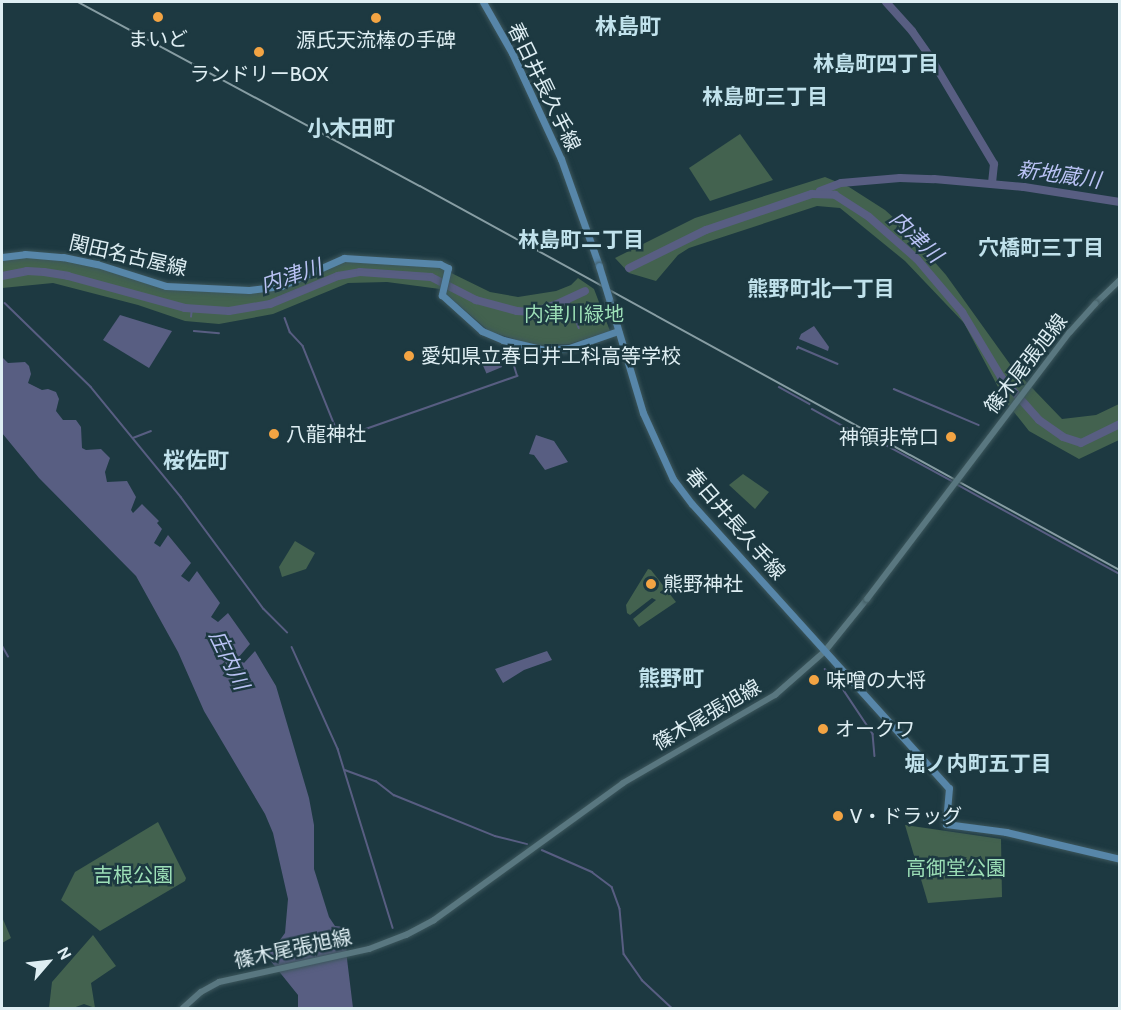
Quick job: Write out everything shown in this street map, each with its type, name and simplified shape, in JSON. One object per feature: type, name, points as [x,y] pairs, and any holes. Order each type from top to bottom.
[{"type":"main road","name":"春日井長久手線","points":[[483,2],[512,53],[561,159],[599,266],[649,430],[674,479],[692,504],[949,788],[946,824],[1006,832],[1119,859]]},
{"type":"main road","name":"関田名古屋線","points":[[2,257],[34,254],[63,257],[97,264],[154,283],[192,289],[268,289],[286,284],[338,260],[350,257],[441,264],[448,268],[442,295],[482,331],[524,347],[546,350],[569,348],[618,331]]},
{"type":"main road","name":"篠木尾張旭線","points":[[183,1008],[214,984],[369,948],[406,935],[444,914],[623,783],[775,695],[825,651],[1071,332],[1119,280]]},
{"type":"green space","points":[[740,134],[773,180],[710,201],[689,168]]},
{"type":"green space","name":"内津川緑地","points":[[825,177],[849,187],[885,210],[904,227],[946,275],[1012,367],[1062,419],[1096,415],[1119,404],[1119,440],[1079,459],[1029,431],[1006,402],[964,323],[905,261],[840,208],[817,206],[689,248],[678,255],[656,281],[629,273],[615,258],[695,218]]},
{"type":"green space","name":"内津川緑地","points":[[41,257],[83,263],[149,284],[259,291],[343,261],[439,267],[490,292],[518,297],[556,291],[571,285],[578,278],[594,289],[610,331],[570,344],[533,345],[489,331],[440,289],[387,282],[348,283],[273,314],[219,324],[185,321],[138,305],[53,283],[2,288],[2,259]]},
{"type":"green space","points":[[743,474],[769,492],[755,509],[729,485]]},
{"type":"green space","points":[[295,541],[315,553],[306,569],[282,577],[279,567]]},
{"type":"green space","name":"熊野神社","points":[[648,569],[676,602],[639,627],[633,619],[656,600],[652,598],[630,615],[627,613],[626,605]]},
{"type":"green space","name":"吉根公園","points":[[158,822],[186,878],[185,881],[100,931],[61,900],[75,872]]},
{"type":"green space","name":"高御堂公園","points":[[905,825],[1001,839],[1002,897],[928,903]]},
{"type":"green space","points":[[2,917],[11,938],[2,943]]},
{"type":"green space","points":[[93,935],[116,966],[91,983],[95,1008],[84,1004],[73,1008],[49,1008],[52,982]]},
{"type":"water","points":[[120,315],[172,331],[149,368],[103,340]]},
{"type":"water","points":[[814,326],[829,347],[828,351],[799,339],[801,334]]},
{"type":"water","points":[[497,355],[502,367],[486,374],[481,362]]},
{"type":"water","name":"庄内川","points":[[2,357],[8,363],[25,362],[31,374],[28,383],[42,390],[48,389],[56,392],[59,399],[56,411],[63,420],[76,420],[81,427],[82,448],[101,449],[110,458],[105,472],[107,482],[127,481],[136,497],[131,510],[133,513],[142,504],[159,521],[157,523],[162,529],[154,543],[160,547],[168,535],[191,563],[181,576],[189,582],[197,571],[220,603],[211,617],[218,622],[228,613],[250,644],[238,658],[244,663],[255,651],[276,686],[309,798],[314,825],[314,869],[329,917],[335,926],[345,927],[349,936],[346,937],[347,959],[353,1008],[298,1008],[298,995],[265,954],[264,950],[277,944],[285,933],[288,899],[273,833],[265,814],[204,711],[178,652],[136,576],[39,478],[2,433]]},
{"type":"water","points":[[536,435],[554,441],[568,462],[545,470],[534,455],[529,454]]},
{"type":"water","points":[[547,651],[552,660],[524,670],[503,683],[495,669]]},
{"type":"waterway","name":"新地蔵川","points":[[886,2],[912,31],[929,55],[994,164],[992,184]]},
{"type":"waterway","points":[[820,191],[841,183],[900,178],[934,179],[1024,187],[1120,202]]},
{"type":"waterway","name":"内津川","points":[[629,268],[706,230],[812,194],[835,195],[869,217],[917,259],[962,312],[1001,377],[1039,420],[1063,437],[1081,443],[1120,424]]},
{"type":"waterway","name":"内津川","points":[[2,276],[27,271],[44,272],[68,276],[185,308],[229,311],[270,304],[338,276],[360,272],[431,277],[476,300],[517,311],[533,312],[585,291]]},
{"type":"waterway","points":[[568,299],[579,328]]},
{"type":"waterway","points":[[5,303],[91,387],[181,497],[264,609],[287,632]]},
{"type":"waterway","points":[[191,317],[192,308]]},
{"type":"waterway","points":[[285,318],[290,332],[303,346],[340,438],[517,376],[513,363]]},
{"type":"waterway","points":[[194,331],[219,333]]},
{"type":"waterway","points":[[797,349],[798,347],[838,364]]},
{"type":"waterway","points":[[779,387],[810,404]]},
{"type":"waterway","points":[[894,389],[979,425]]},
{"type":"waterway","points":[[812,409],[865,438]]},
{"type":"waterway","points":[[133,438],[151,431]]},
{"type":"waterway","points":[[871,437],[952,481]]},
{"type":"waterway","points":[[958,485],[1120,574]]},
{"type":"waterway","points":[[2,645],[8,656]]},
{"type":"waterway","points":[[292,647],[338,749],[393,928]]},
{"type":"waterway","points":[[825,669],[843,689],[873,734],[875,756]]},
{"type":"waterway","points":[[345,770],[376,781],[394,795],[495,836],[527,844]]},
{"type":"waterway","points":[[542,850],[592,872],[612,887],[620,909],[624,954],[642,980],[672,1008]]},
{"type":"railway","points":[[78,2],[420,186],[1120,570]]},
{"type":"place","name":"まいど","points":[[158,17]]},
{"type":"place","name":"源氏天流棒の手碑","points":[[376,18]]},
{"type":"place","name":"ランドリーBOX","points":[[259,52]]},
{"type":"place","name":"愛知県立春日井工科高等学校","points":[[409,356]]},
{"type":"place","name":"八龍神社","points":[[274,434]]},
{"type":"place","name":"神領非常口","points":[[951,437]]},
{"type":"place","name":"熊野神社","points":[[651,584]]},
{"type":"place","name":"味噌の大将","points":[[814,680]]},
{"type":"place","name":"オークワ","points":[[823,729]]},
{"type":"place","name":"V・ドラッグ","points":[[838,816]]},
{"type":"district","name":"林島町","points":[[628,27]]},
{"type":"district","name":"林島町四丁目","points":[[876,64]]},
{"type":"district","name":"林島町三丁目","points":[[765,97]]},
{"type":"district","name":"小木田町","points":[[351,129]]},
{"type":"district","name":"林島町二丁目","points":[[581,240]]},
{"type":"district","name":"穴橋町三丁目","points":[[1041,248]]},
{"type":"district","name":"熊野町北一丁目","points":[[821,289]]},
{"type":"district","name":"桜佐町","points":[[196,461]]},
{"type":"district","name":"熊野町","points":[[671,679]]},
{"type":"district","name":"堀ノ内町五丁目","points":[[978,764]]}]
